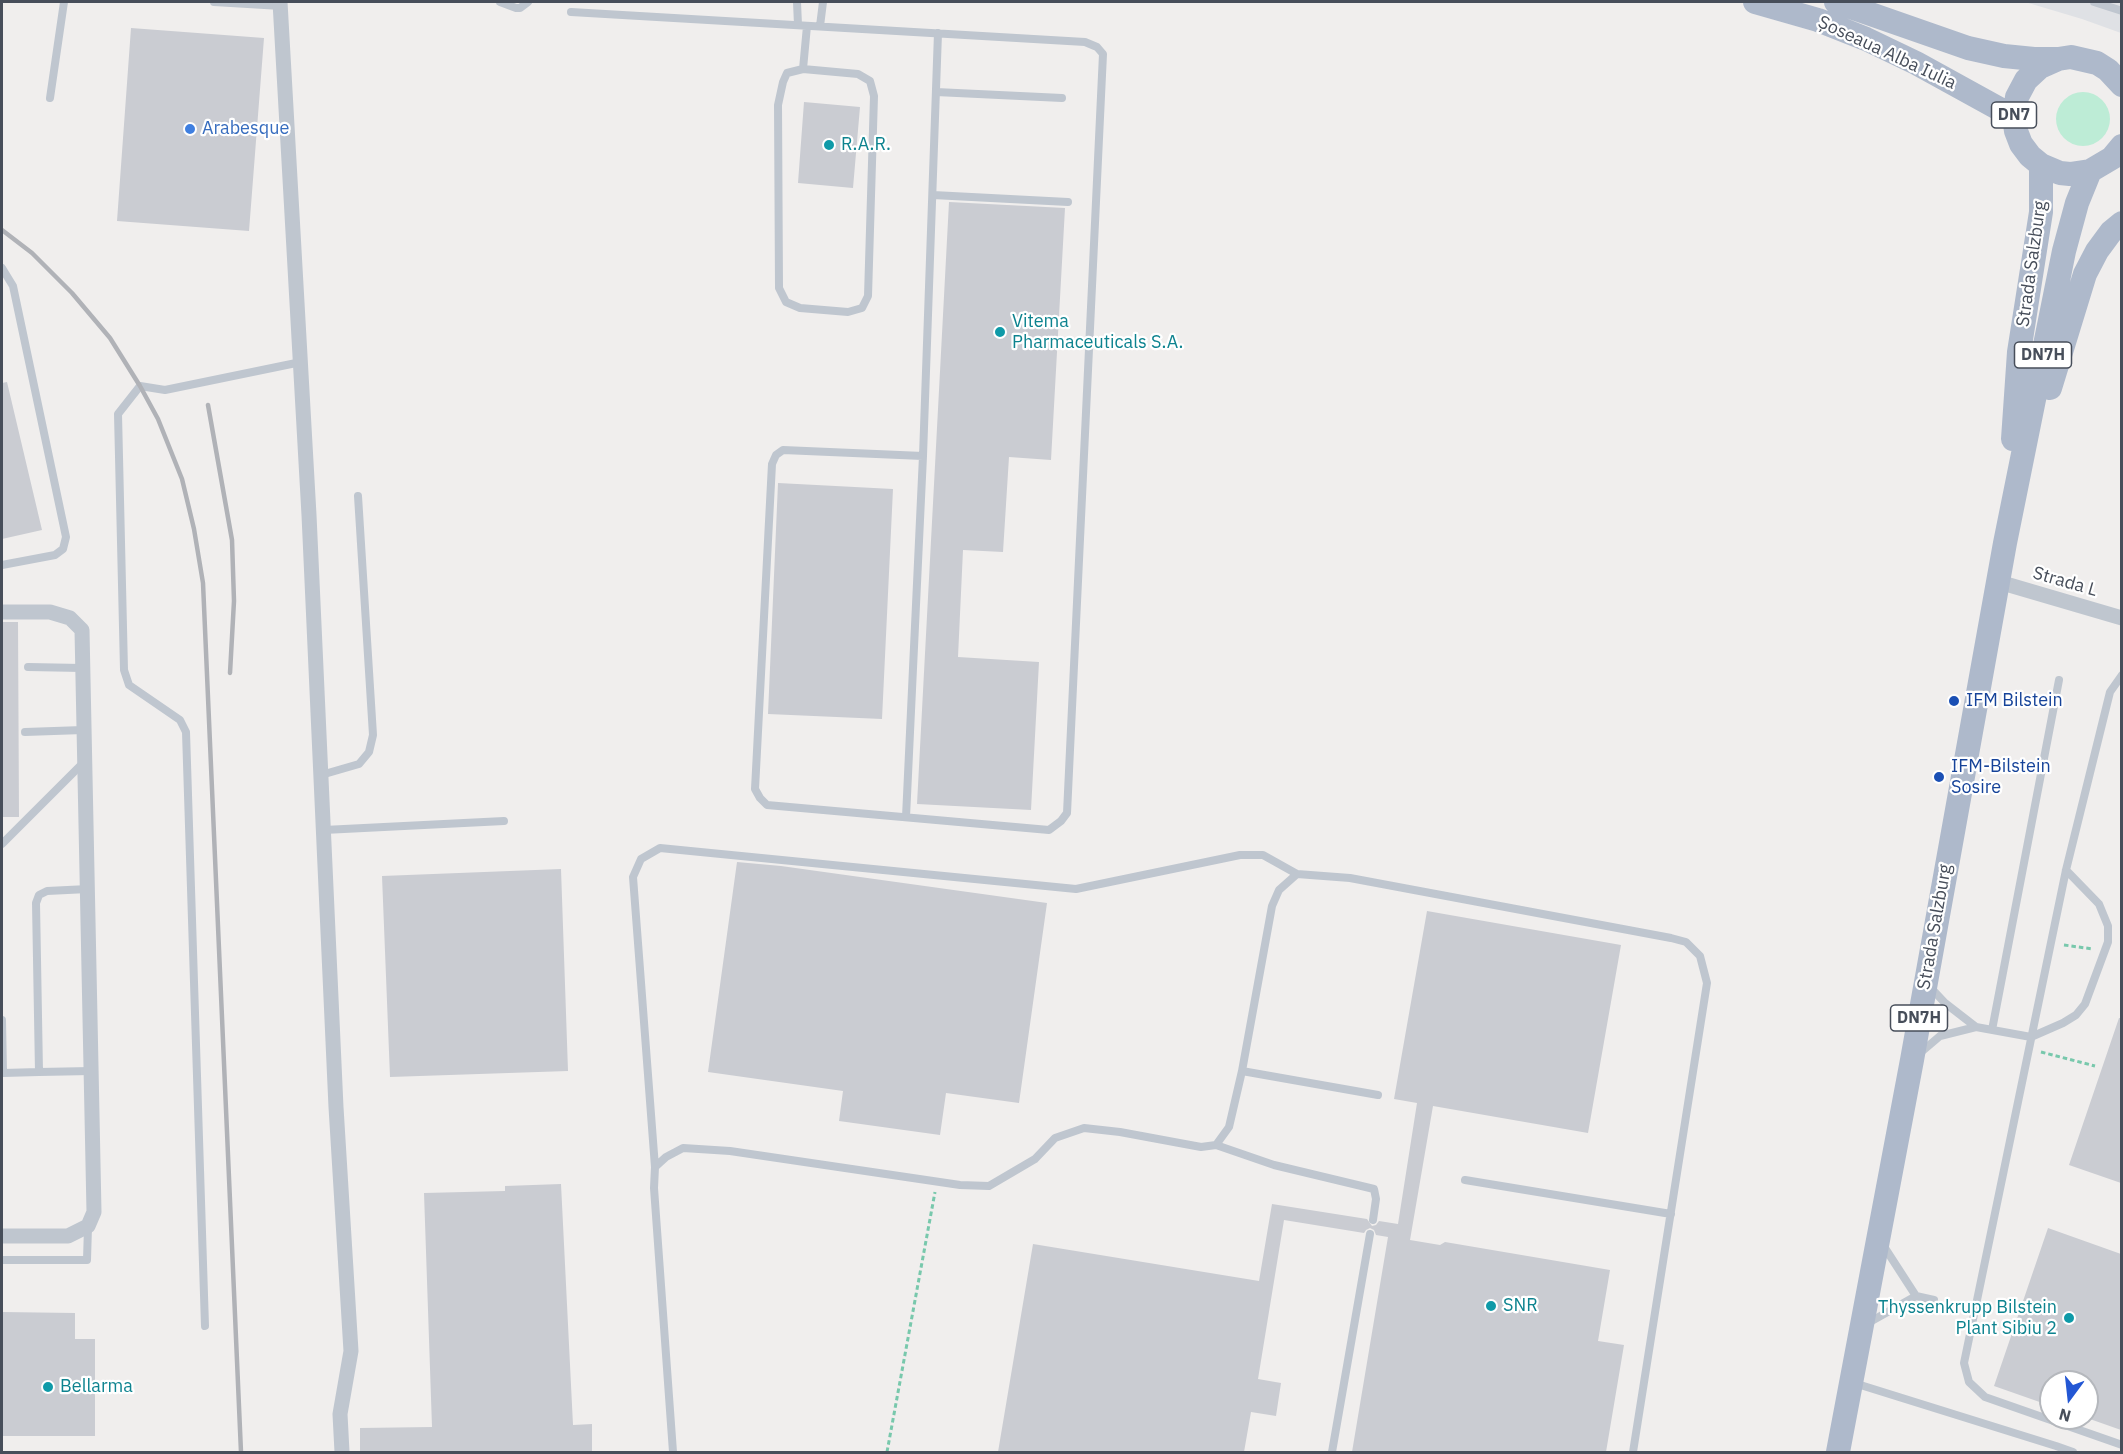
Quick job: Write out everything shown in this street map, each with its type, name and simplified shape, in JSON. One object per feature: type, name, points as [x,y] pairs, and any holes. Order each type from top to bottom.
[{"type":"main road","name":"Șoseaua Alba Iulia","points":[[1755,2],[1818,20],[1866,39],[1916,63],[2014,117]]},
{"type":"main road","name":"Șoseaua Alba Iulia","points":[[1836,2],[1968,48],[2014,57],[2078,58],[2097,63],[2108,70],[2121,86]]},
{"type":"main road","name":"DN7","points":[[2058,59],[2040,67],[2026,80],[2017,97],[2014,117],[2021,144],[2041,165],[2050,170],[2070,174],[2090,171],[2118,154]]},
{"type":"main road","name":"Strada Salzburg","points":[[2005,543],[2019,352],[2041,212],[2041,165]]},
{"type":"main road","name":"Strada Salzburg","points":[[1838,1452],[2005,543],[2064,251],[2077,203],[2090,171]]},
{"type":"main road","name":"DN7H","points":[[2005,543],[2085,274],[2097,251],[2121,223]]},
{"type":"street","points":[[280,4],[301,362],[337,1119],[351,1351],[340,1414],[342,1452]]},
{"type":"street","name":"Strada L","points":[[1999,582],[2121,618]]},
{"type":"street","points":[[2,612],[50,612],[70,618],[82,630],[94,1212],[88,1226],[68,1236],[2,1236]]},
{"type":"lane","points":[[50,98],[64,2]]},
{"type":"lane","points":[[214,2],[280,4]]},
{"type":"lane","points":[[500,2],[520,8],[528,2]]},
{"type":"lane","points":[[797,2],[798,25]]},
{"type":"lane","points":[[820,26],[823,2]]},
{"type":"lane","points":[[2094,2],[2121,11]]},
{"type":"lane","points":[[571,12],[1085,42],[1096,47],[1103,54],[1067,813],[1049,830],[767,805],[755,789],[772,464],[776,455],[783,450],[923,456]]},
{"type":"lane","points":[[803,69],[807,26]]},
{"type":"lane","points":[[906,817],[923,456],[938,33]]},
{"type":"lane","points":[[803,69],[858,74],[870,81],[874,96],[868,296],[862,308],[848,312],[800,308],[786,302],[779,288],[778,105],[787,73],[803,69]]},
{"type":"lane","points":[[936,92],[1062,98]]},
{"type":"lane","points":[[933,195],[1068,202]]},
{"type":"lane","points":[[2,268],[13,286],[66,537],[63,549],[55,555],[2,565]]},
{"type":"lane","points":[[205,1326],[186,732],[180,720],[129,685],[124,670],[118,414],[140,386],[165,390],[301,362]]},
{"type":"lane","points":[[321,776],[359,764],[369,752],[373,735],[358,496]]},
{"type":"lane","points":[[28,667],[82,668]]},
{"type":"lane","points":[[2121,675],[2110,692],[2066,870],[1964,1363],[1969,1382],[1985,1396],[2121,1445]]},
{"type":"lane","points":[[1992,1030],[2059,680]]},
{"type":"lane","points":[[25,732],[83,730]]},
{"type":"lane","points":[[2,844],[84,762]]},
{"type":"lane","points":[[324,830],[504,821]]},
{"type":"lane","points":[[674,1452],[633,877],[641,859],[660,848],[1076,889],[1240,855],[1263,855],[1297,874],[1350,878],[1660,935],[1686,942],[1700,956],[1707,983],[1633,1452]]},
{"type":"lane","points":[[1912,1059],[1940,1036],[1976,1027],[2031,1037],[2076,1015],[2085,1004],[2108,942],[2108,926],[2099,904],[2066,870]]},
{"type":"lane","points":[[1216,1146],[1229,1127],[1242,1071],[1272,906],[1279,890],[1297,874]]},
{"type":"lane","points":[[39,1072],[36,903],[39,895],[47,891],[88,889]]},
{"type":"lane","points":[[1925,981],[1945,1003],[1976,1027]]},
{"type":"lane","points":[[2,1020],[2,1073],[91,1071]]},
{"type":"lane","points":[[1242,1071],[1378,1095]]},
{"type":"lane","points":[[655,1167],[666,1157],[683,1148],[730,1152],[960,1185],[989,1186],[1035,1158],[1055,1138],[1084,1128],[1120,1132],[1201,1147],[1216,1146],[1274,1165],[1362,1184],[1374,1189],[1376,1199],[1372,1220]]},
{"type":"lane","points":[[1465,1180],[1671,1214]]},
{"type":"lane","points":[[2,1260],[87,1260],[88,1226]]},
{"type":"lane","points":[[1332,1452],[1370,1234]]},
{"type":"lane","points":[[1878,1237],[1916,1296]]},
{"type":"lane","points":[[1861,1327],[1916,1296],[1934,1300]]},
{"type":"lane","points":[[1851,1382],[2073,1452]]},
{"type":"path","points":[[2051,943],[2105,951]]},
{"type":"path","points":[[2028,1048],[2095,1066]]},
{"type":"path","points":[[887,1452],[937,1182]]},
{"type":"shaded area","points":[[2025,2],[2121,2],[2121,33],[2082,19]]},
{"type":"green space","points":[[2083,92],[2093,94],[2102,100],[2108,109],[2110,119],[2108,129],[2102,138],[2093,144],[2083,146],[2073,144],[2064,138],[2058,129],[2056,119],[2058,109],[2064,100],[2073,94]]},
{"type":"building","name":"Arabesque","points":[[131,28],[264,38],[249,231],[117,221]]},
{"type":"building","name":"R.A.R.","points":[[804,102],[860,107],[853,188],[798,183]]},
{"type":"building","name":"Vitema Pharmaceuticals S.A.","points":[[949,202],[1065,208],[1051,460],[1009,457],[1003,552],[963,550],[958,657],[1039,662],[1031,810],[917,804]]},
{"type":"building","points":[[7,382],[42,530],[2,539],[2,383]]},
{"type":"building","points":[[778,483],[893,489],[882,719],[768,714]]},
{"type":"building","points":[[2,622],[18,622],[19,817],[2,817]]},
{"type":"building","points":[[737,862],[781,866],[1047,903],[1019,1103],[946,1093],[940,1135],[839,1121],[843,1091],[708,1072]]},
{"type":"building","points":[[561,869],[568,1071],[390,1077],[382,876]]},
{"type":"building","points":[[1427,911],[1621,945],[1588,1133],[1433,1106],[1410,1240],[1440,1245],[1445,1242],[1610,1270],[1598,1341],[1624,1345],[1606,1452],[1352,1452],[1388,1237],[1376,1235],[1370,1228],[1364,1233],[1284,1220],[1258,1379],[1281,1383],[1276,1416],[1251,1412],[1244,1452],[998,1452],[1033,1244],[1259,1281],[1272,1204],[1367,1219],[1372,1226],[1379,1221],[1398,1224],[1417,1103],[1394,1099]]},
{"type":"building","points":[[2119,1018],[2121,1018],[2121,1183],[2069,1165]]},
{"type":"building","points":[[561,1184],[573,1425],[592,1424],[592,1452],[360,1452],[360,1428],[432,1427],[424,1193],[505,1191],[505,1186]]},
{"type":"building","name":"Thyssenkrupp Bilstein Plant Sibiu 2","points":[[2048,1228],[2121,1254],[2121,1430],[2099,1422],[2099,1370],[2039,1370],[2039,1402],[1994,1386]]},
{"type":"building","name":"Bellarma","points":[[2,1312],[75,1313],[75,1339],[95,1339],[95,1436],[2,1436]]},
{"type":"railway","points":[[2,230],[32,253],[72,293],[110,338],[158,419],[182,479],[194,529],[203,583],[241,1452]]},
{"type":"railway","points":[[208,405],[232,540],[234,601],[230,673]]},
{"type":"place","name":"Arabesque","points":[[190,129]]},
{"type":"place","name":"R.A.R.","points":[[829,145]]},
{"type":"place","name":"Vitema Pharmaceuticals S.A.","points":[[1000,332]]},
{"type":"place","name":"IFM Bilstein","points":[[1954,701]]},
{"type":"place","name":"IFM-Bilstein Sosire","points":[[1939,777]]},
{"type":"place","name":"SNR","points":[[1491,1306]]},
{"type":"place","name":"Thyssenkrupp Bilstein Plant Sibiu 2","points":[[2069,1318]]},
{"type":"place","name":"Bellarma","points":[[48,1387]]}]
